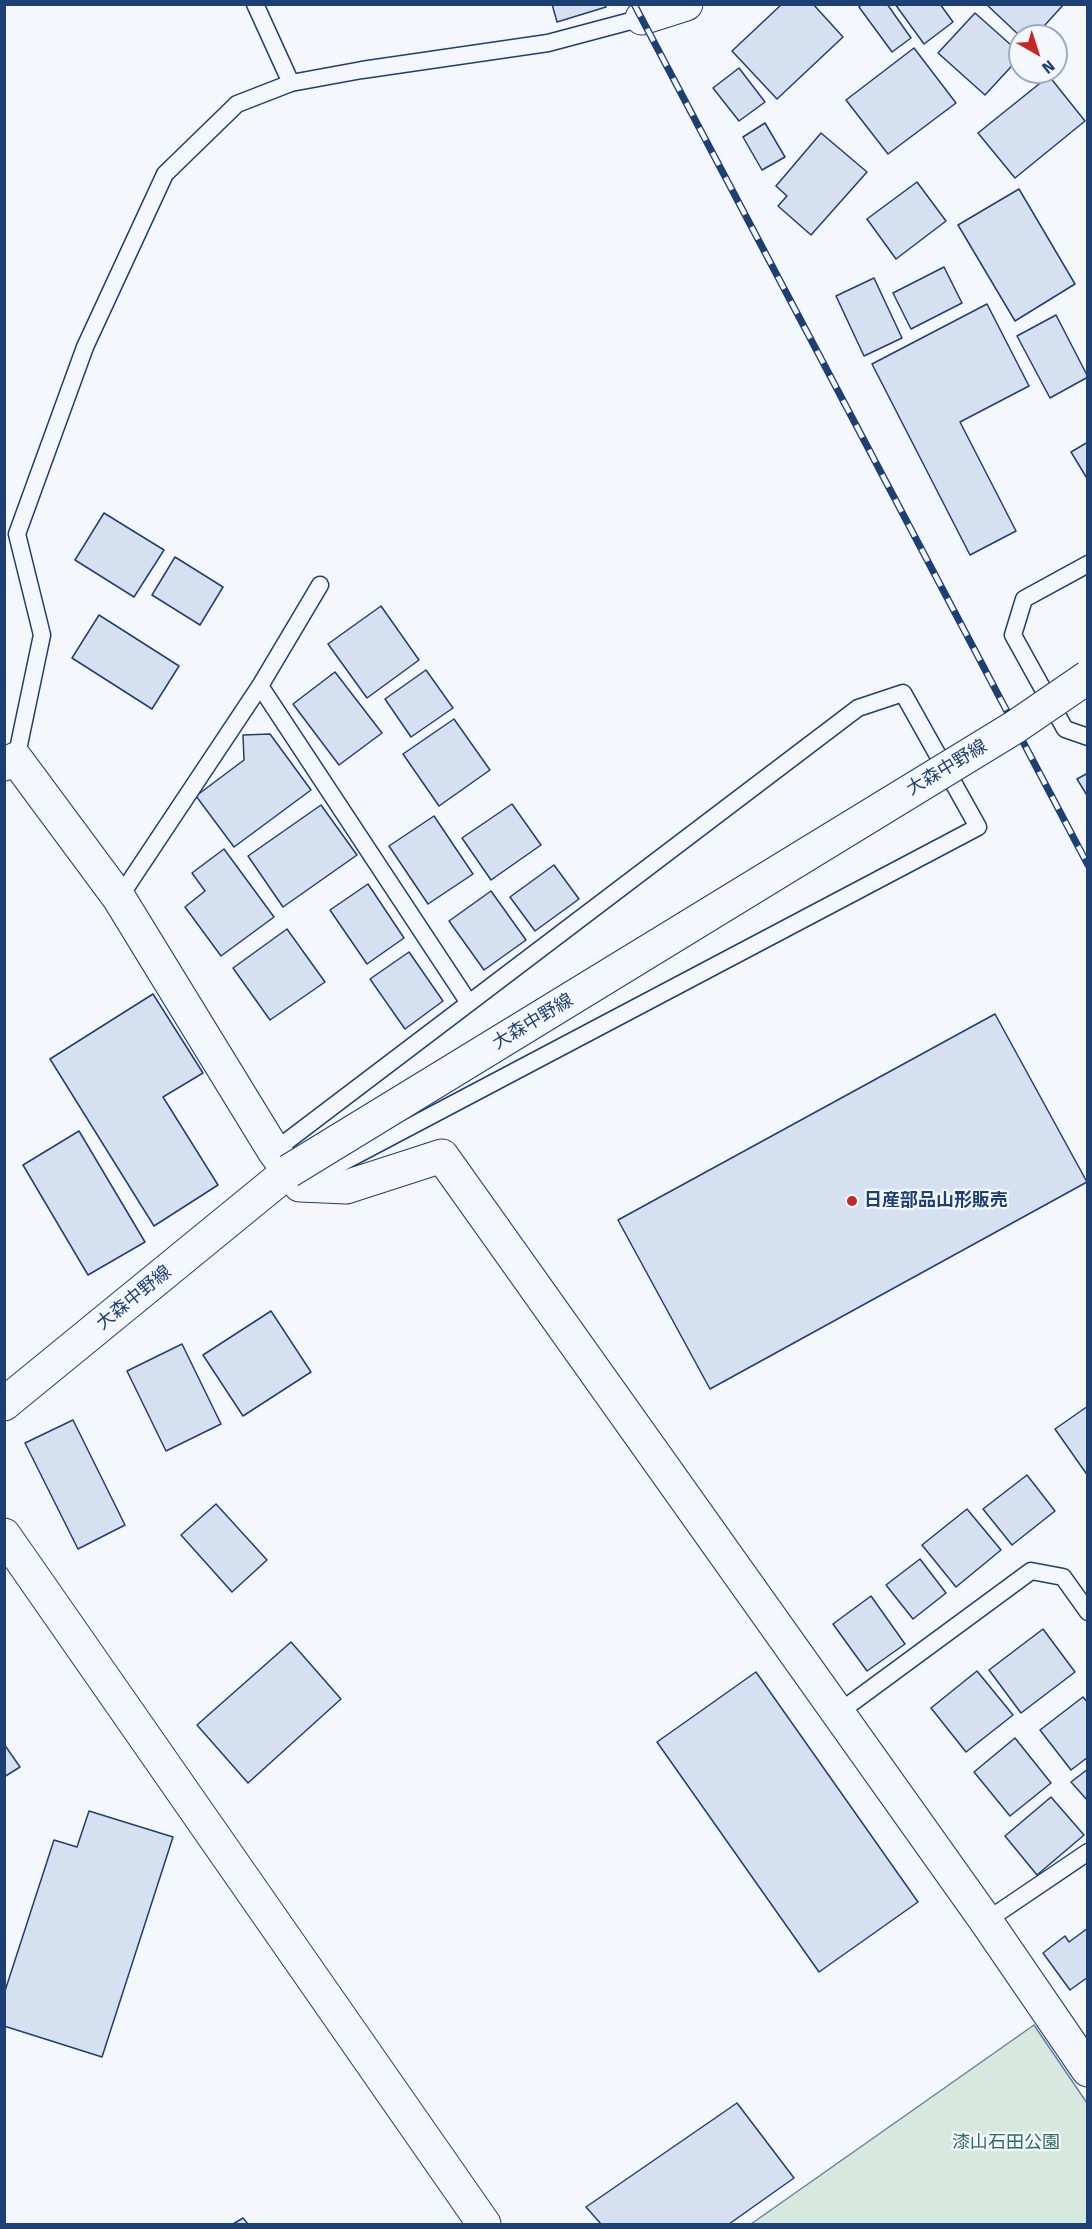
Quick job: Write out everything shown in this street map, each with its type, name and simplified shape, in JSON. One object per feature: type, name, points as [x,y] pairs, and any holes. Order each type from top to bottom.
[{"type":"street","points":[[642,18],[686,4]]},
{"type":"street","name":"大森中野線","points":[[4,1404],[288,1169],[1015,727],[1088,677]]},
{"type":"street","points":[[10,761],[119,898],[288,1169],[346,1187],[442,1156],[986,1921],[1088,2070]]},
{"type":"street","points":[[4,1535],[484,2224]]},
{"type":"lane","points":[[255,4],[291,83]]},
{"type":"lane","points":[[10,761],[42,635],[17,534],[85,347],[165,174],[237,105],[291,83],[362,70],[548,43],[642,18]]},
{"type":"lane","points":[[1088,564],[1024,599],[1013,634],[1065,729],[1088,737]]},
{"type":"lane","points":[[119,898],[260,686],[320,585]]},
{"type":"lane","points":[[260,686],[469,1003]]},
{"type":"lane","points":[[903,693],[978,827],[288,1169],[469,1003],[858,708],[903,693]]},
{"type":"lane","points":[[838,1713],[1031,1571],[1063,1577],[1088,1612]]},
{"type":"lane","points":[[986,1921],[1088,1852]]},
{"type":"green space","name":"漆山石田公園","points":[[1034,2025],[1087,2103],[1087,2224],[751,2224]]},
{"type":"building","points":[[552,4],[605,4],[606,7],[557,22]]},
{"type":"building","points":[[782,4],[813,4],[843,37],[777,99],[732,51]]},
{"type":"building","points":[[863,4],[887,4],[911,38],[892,52],[859,7]]},
{"type":"building","points":[[895,4],[940,4],[953,22],[924,44]]},
{"type":"building","points":[[986,4],[1064,4],[1046,24],[1008,25]]},
{"type":"building","points":[[975,13],[1008,42],[1008,70],[985,95],[938,53]]},
{"type":"building","points":[[914,48],[956,103],[888,154],[846,100]]},
{"type":"building","points":[[739,68],[765,102],[739,121],[713,88]]},
{"type":"building","points":[[1039,84],[1055,84],[1085,121],[1015,178],[978,133]]},
{"type":"building","points":[[765,123],[785,157],[762,170],[743,137]]},
{"type":"building","points":[[821,133],[867,172],[811,235],[778,206],[787,196],[776,186]]},
{"type":"building","points":[[917,182],[946,221],[896,259],[867,219]]},
{"type":"building","points":[[1019,189],[1075,284],[1015,321],[958,225]]},
{"type":"building","points":[[944,267],[962,303],[911,329],[893,293]]},
{"type":"building","points":[[874,278],[902,338],[864,356],[836,296]]},
{"type":"building","points":[[987,304],[1029,386],[960,422],[1016,531],[970,555],[872,364]]},
{"type":"building","points":[[1056,315],[1088,377],[1050,398],[1017,336]]},
{"type":"building","points":[[1088,442],[1088,480],[1071,452]]},
{"type":"building","points":[[104,513],[164,550],[134,597],[75,560]]},
{"type":"building","points":[[175,557],[223,587],[200,625],[152,595]]},
{"type":"building","points":[[381,606],[419,660],[367,698],[328,644]]},
{"type":"building","points":[[99,615],[179,666],[152,709],[72,658]]},
{"type":"building","points":[[426,670],[453,708],[411,737],[385,699]]},
{"type":"building","points":[[335,672],[382,733],[339,765],[293,704]]},
{"type":"building","points":[[454,719],[490,770],[439,806],[403,754]]},
{"type":"building","points":[[270,734],[311,790],[234,847],[196,796],[244,760],[243,735]]},
{"type":"building","points":[[1088,773],[1088,797],[1077,779]]},
{"type":"building","points":[[512,804],[541,845],[491,880],[462,838]]},
{"type":"building","points":[[321,805],[357,855],[283,907],[248,856]]},
{"type":"building","points":[[434,816],[473,874],[428,904],[389,846]]},
{"type":"building","points":[[224,849],[274,917],[221,956],[185,907],[205,891],[192,873]]},
{"type":"building","points":[[554,865],[579,899],[535,931],[510,897]]},
{"type":"building","points":[[368,884],[404,938],[367,964],[330,910]]},
{"type":"building","points":[[491,891],[526,940],[484,970],[449,921]]},
{"type":"building","points":[[287,929],[325,982],[270,1020],[233,968]]},
{"type":"building","points":[[409,952],[443,1001],[405,1029],[370,979]]},
{"type":"building","points":[[153,994],[203,1073],[163,1097],[218,1185],[154,1226],[50,1059]]},
{"type":"building","name":"日産部品山形販売","points":[[995,1014],[1087,1182],[710,1389],[618,1220]]},
{"type":"building","points":[[79,1131],[145,1242],[88,1275],[23,1165]]},
{"type":"building","points":[[271,1311],[311,1372],[243,1416],[203,1355]]},
{"type":"building","points":[[182,1344],[221,1424],[166,1451],[127,1371]]},
{"type":"building","points":[[1088,1406],[1088,1476],[1055,1429]]},
{"type":"building","points":[[73,1420],[125,1525],[78,1549],[25,1443]]},
{"type":"building","points":[[1027,1475],[1055,1511],[1012,1545],[983,1509]]},
{"type":"building","points":[[216,1504],[267,1560],[232,1592],[181,1535]]},
{"type":"building","points":[[967,1509],[1001,1550],[956,1587],[922,1545]]},
{"type":"building","points":[[920,1559],[946,1593],[913,1619],[886,1585]]},
{"type":"building","points":[[871,1596],[905,1644],[867,1671],[833,1624]]},
{"type":"building","points":[[1043,1629],[1075,1672],[1021,1713],[989,1670]]},
{"type":"building","points":[[291,1642],[341,1699],[248,1783],[197,1725]]},
{"type":"building","points":[[977,1671],[1013,1715],[966,1752],[931,1708]]},
{"type":"building","points":[[756,1672],[918,1902],[819,1972],[657,1742]]},
{"type":"building","points":[[1083,1697],[1088,1703],[1088,1757],[1071,1770],[1040,1730]]},
{"type":"building","points":[[1015,1738],[1051,1783],[1010,1816],[974,1772]]},
{"type":"building","points":[[4,1744],[20,1767],[4,1777]]},
{"type":"building","points":[[1088,1769],[1088,1801],[1071,1782]]},
{"type":"building","points":[[1051,1797],[1084,1835],[1037,1875],[1005,1836]]},
{"type":"building","points":[[89,1811],[173,1837],[102,2057],[4,2026],[4,1994],[54,1840],[77,1847]]},
{"type":"building","points":[[1088,1928],[1088,1977],[1070,1990],[1043,1953],[1065,1936],[1069,1942]]},
{"type":"building","points":[[737,2103],[794,2178],[729,2224],[601,2224],[586,2207]]},
{"type":"building","points":[[243,2218],[248,2224],[233,2224]]},
{"type":"railway","points":[[634,4],[1088,865]]},
{"type":"place","name":"日産部品山形販売","points":[[852,1201]]}]
